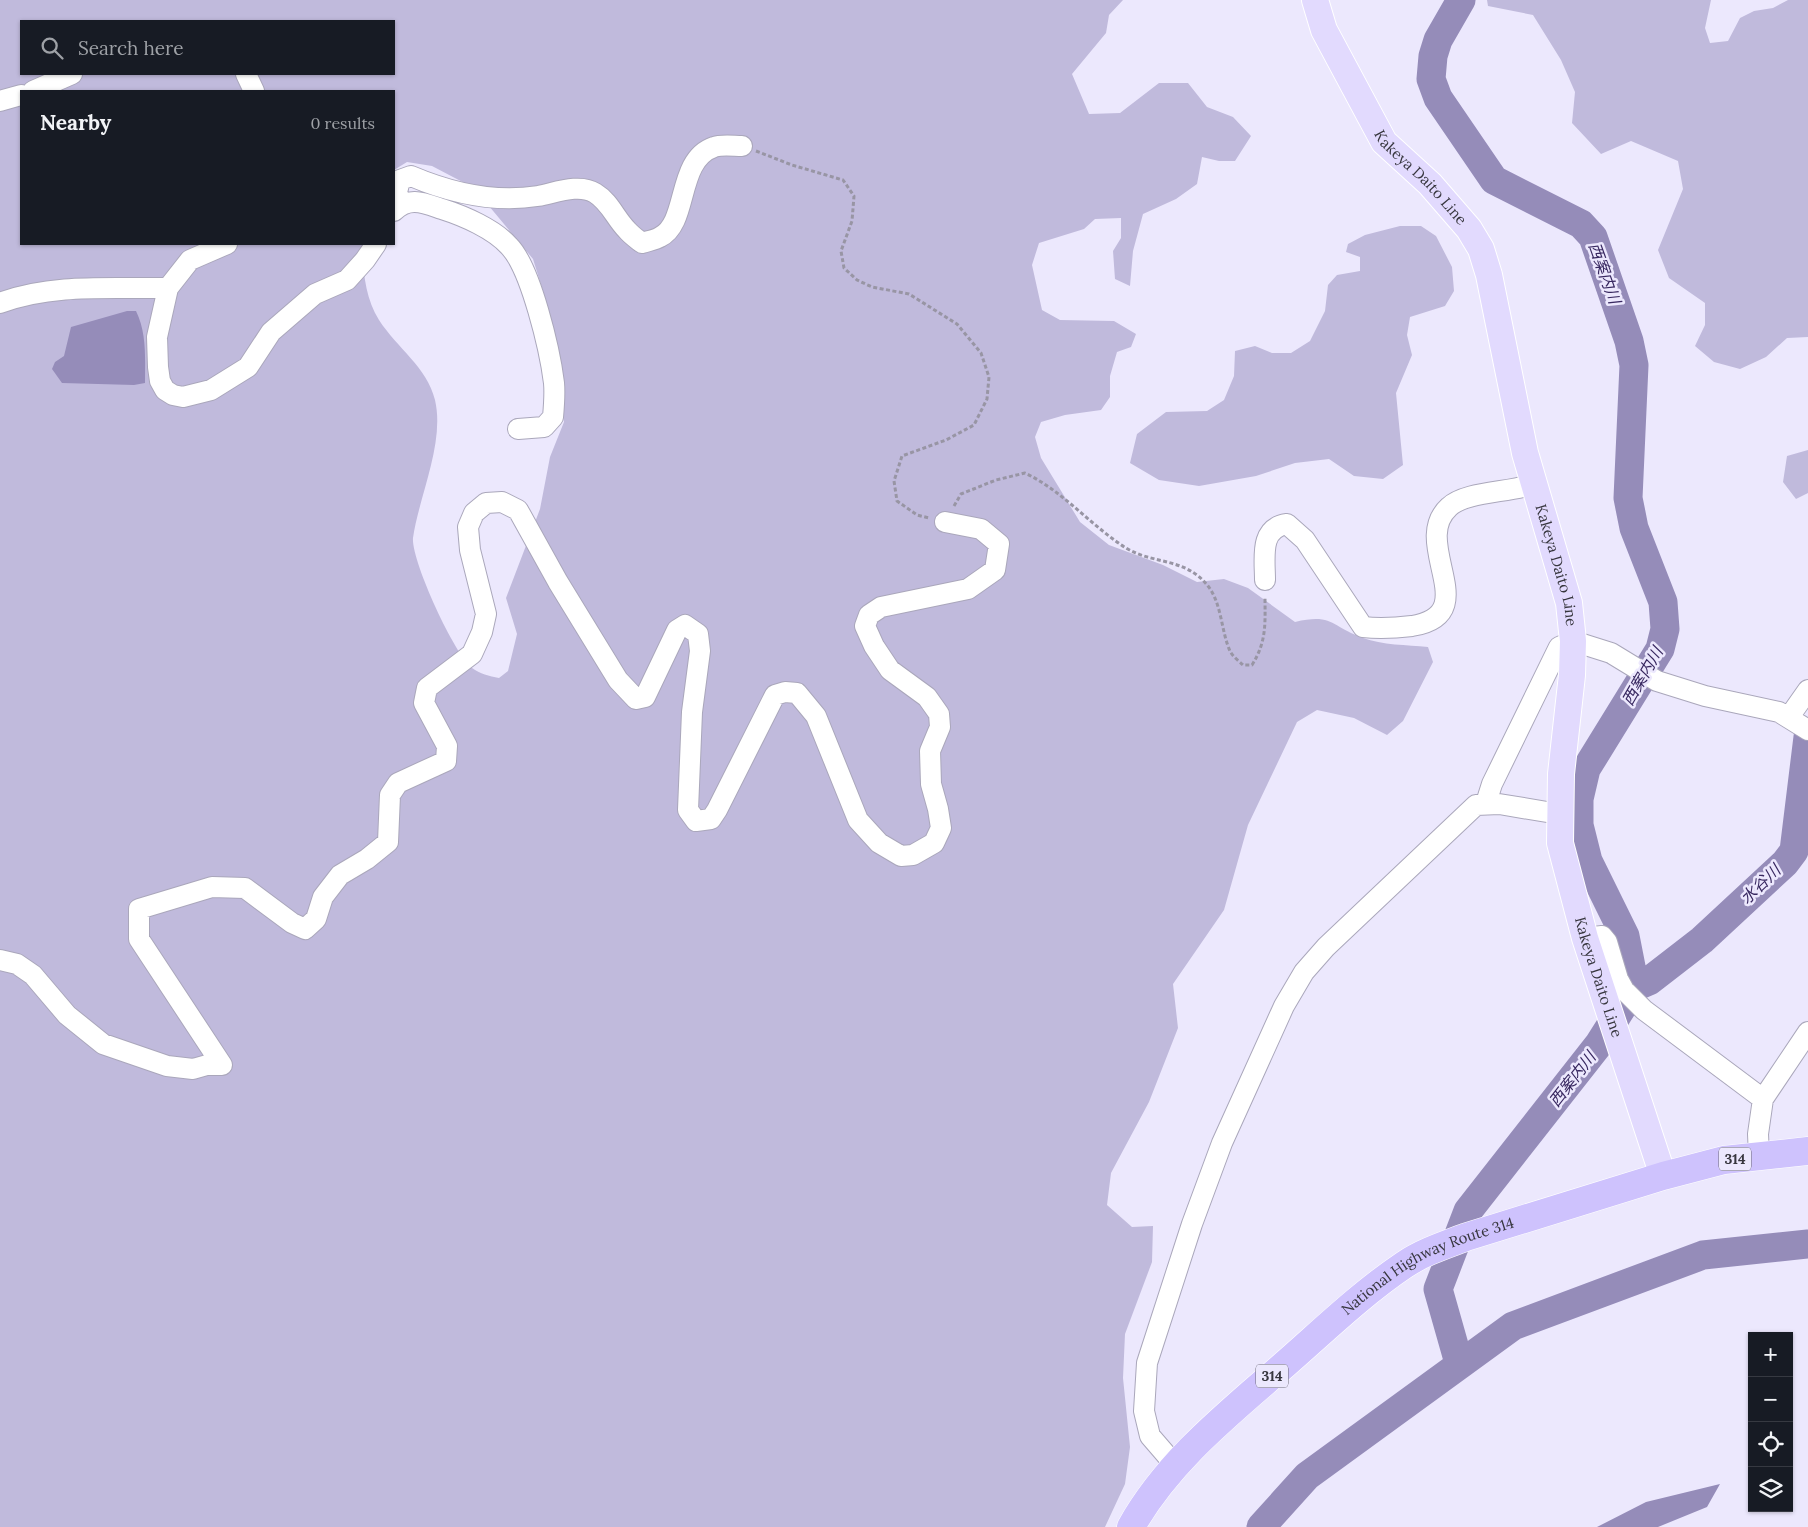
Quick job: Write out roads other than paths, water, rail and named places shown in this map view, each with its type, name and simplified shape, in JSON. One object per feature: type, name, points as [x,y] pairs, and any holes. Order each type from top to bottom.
[{"type":"highway","name":"National Highway Route 314","points":[[1131,1527],[1147,1499],[1175,1465],[1203,1436],[1367,1293],[1405,1265],[1436,1248],[1466,1237],[1663,1176],[1724,1160],[1808,1151]]},
{"type":"main road","name":"Kakeya Daito Line","points":[[1315,0],[1324,30],[1384,142],[1430,184],[1469,229],[1481,249],[1533,484],[1569,603],[1574,641],[1561,774],[1560,843],[1585,938],[1617,1041],[1663,1176]]},
{"type":"street","points":[[35,90],[70,75]]},
{"type":"street","points":[[246,75],[254,90]]},
{"type":"street","points":[[0,101],[20,95]]},
{"type":"street","points":[[518,429],[544,427],[553,417],[554,385],[546,337],[522,266],[510,246],[496,235],[453,213],[416,200],[397,207],[397,192],[400,180],[411,176],[441,188],[484,197],[518,199],[577,188],[593,192],[609,205],[626,230],[642,242],[662,236],[677,216],[684,187],[695,160],[714,147],[742,146]]},
{"type":"street","points":[[224,245],[190,260],[168,288],[157,338],[158,368],[160,381],[165,390],[183,397],[211,390],[248,367],[271,332],[315,294],[347,280],[366,260],[375,245]]},
{"type":"street","points":[[0,303],[17,296],[59,290],[168,288]]},
{"type":"street","points":[[1265,580],[1265,555],[1268,534],[1276,526],[1287,524],[1305,540],[1363,627],[1384,630],[1429,623],[1442,614],[1447,599],[1436,532],[1439,517],[1450,505],[1462,498],[1517,490],[1533,484]]},
{"type":"street","points":[[0,960],[17,964],[33,975],[67,1015],[103,1044],[167,1066],[193,1068],[207,1065],[222,1065],[139,939],[139,909],[212,887],[244,888],[292,923],[305,929],[316,919],[323,897],[340,875],[388,842],[390,795],[398,783],[446,761],[447,746],[424,703],[427,688],[472,654],[482,632],[486,614],[470,550],[468,527],[474,513],[486,503],[502,502],[518,510],[558,582],[618,680],[636,698],[646,697],[677,630],[685,626],[698,634],[700,651],[692,712],[688,810],[696,821],[711,819],[717,810],[775,695],[785,692],[797,693],[816,716],[858,820],[879,843],[901,856],[913,855],[934,843],[941,828],[931,784],[930,751],[940,727],[939,714],[927,697],[890,670],[874,646],[865,626],[870,615],[881,607],[968,590],[995,570],[999,544],[980,529],[945,522]]},
{"type":"street","points":[[1486,803],[1492,784],[1559,647],[1574,641],[1611,653],[1657,681],[1705,696],[1779,712],[1799,724],[1808,690]]},
{"type":"street","points":[[1175,1465],[1150,1436],[1144,1410],[1147,1363],[1192,1224],[1222,1143],[1284,1006],[1304,972],[1326,947],[1476,805],[1486,803],[1559,814]]},
{"type":"street","points":[[1585,938],[1602,936],[1607,942],[1618,979],[1624,990],[1638,1004],[1763,1099]]},
{"type":"street","points":[[1759,1156],[1758,1134],[1763,1099],[1808,1032]]},
{"type":"waterway","name":"西案内川","points":[[1459,1363],[1438,1289],[1468,1211],[1599,1044],[1635,987],[1625,936],[1588,861],[1579,825],[1579,799],[1586,769],[1660,649],[1665,629],[1663,602],[1634,528],[1628,498],[1634,365],[1629,341],[1593,237],[1581,224],[1494,180],[1438,98],[1431,79],[1433,56],[1438,40],[1461,0]]},
{"type":"waterway","name":"水谷川","points":[[1635,987],[1649,981],[1702,940],[1785,863],[1794,851],[1808,737]]},
{"type":"waterway","points":[[1261,1527],[1307,1476],[1513,1326],[1703,1255],[1808,1244]]}]
